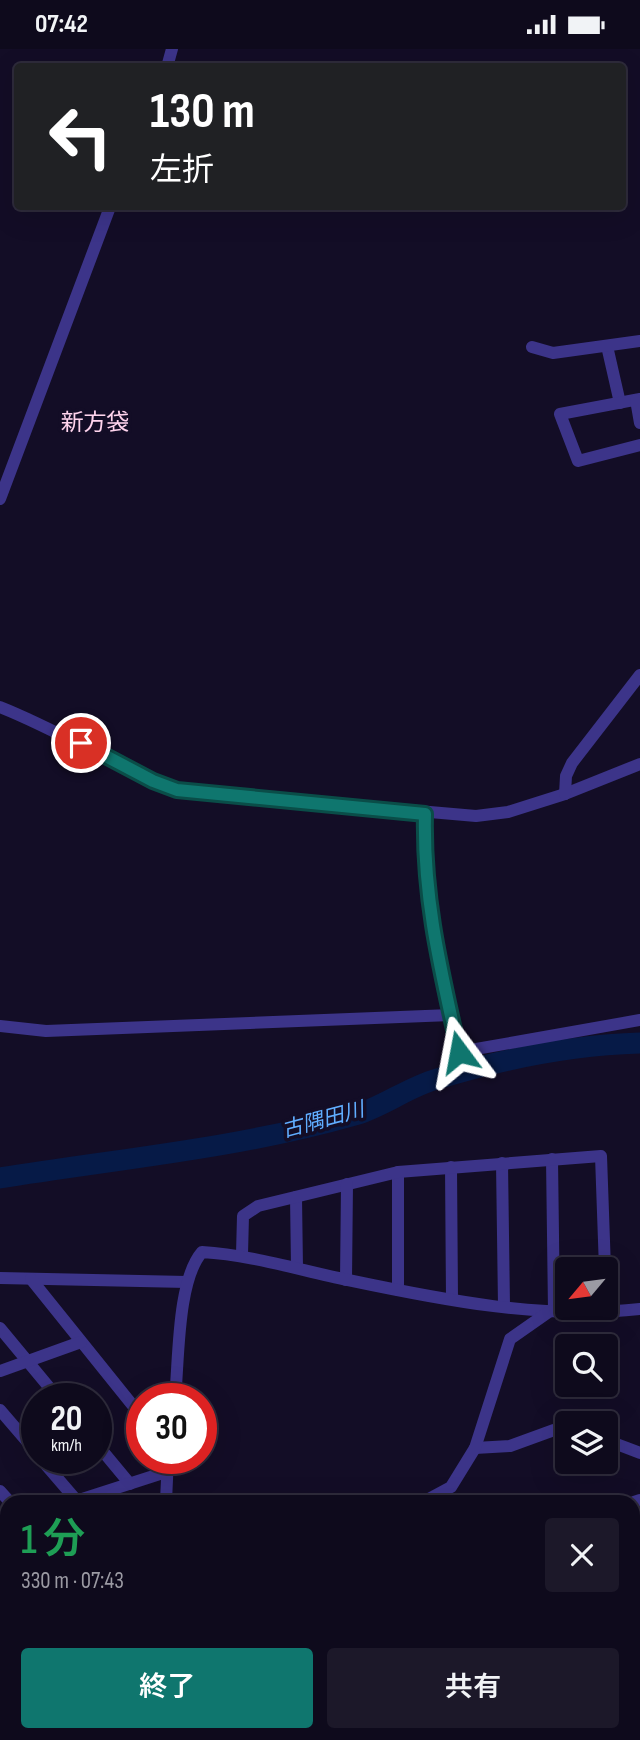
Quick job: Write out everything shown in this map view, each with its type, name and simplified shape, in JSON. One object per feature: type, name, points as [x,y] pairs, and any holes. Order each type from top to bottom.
[{"type":"street","points":[[0,499],[109,210]]},
{"type":"street","points":[[532,347],[553,353],[640,341]]},
{"type":"street","points":[[607,346],[620,403]]},
{"type":"street","points":[[640,423],[638,400],[560,414],[578,461],[640,445]]},
{"type":"street","points":[[565,795],[566,776],[572,762],[640,675]]},
{"type":"street","points":[[0,707],[46,725],[153,781],[177,790],[425,814],[485,815],[565,795],[640,764]]},
{"type":"street","points":[[425,814],[424,867],[434,941],[459,1052],[640,1020]]},
{"type":"street","points":[[0,1025],[46,1031],[78,1031],[451,1015]]},
{"type":"street","points":[[242,1254],[243,1216],[258,1206],[398,1172],[601,1156],[605,1257]]},
{"type":"street","points":[[552,1159],[552,1311]]},
{"type":"street","points":[[502,1164],[504,1306]]},
{"type":"street","points":[[451,1167],[452,1299]]},
{"type":"street","points":[[398,1172],[398,1290]]},
{"type":"street","points":[[346,1280],[347,1184]]},
{"type":"street","points":[[296,1197],[297,1268]]},
{"type":"street","points":[[176,1383],[187,1282],[194,1261],[202,1252],[242,1254],[398,1290],[555,1311]]},
{"type":"street","points":[[0,1278],[187,1282]]},
{"type":"street","points":[[31,1279],[126,1397]]},
{"type":"street","points":[[618,1312],[640,1309]]},
{"type":"street","points":[[436,1495],[451,1487],[475,1448],[510,1339],[552,1311]]},
{"type":"street","points":[[0,1328],[45,1383]]},
{"type":"street","points":[[0,1371],[81,1342]]},
{"type":"street","points":[[0,1410],[21,1434]]},
{"type":"street","points":[[475,1448],[510,1447],[555,1430]]},
{"type":"street","points":[[618,1445],[640,1453]]},
{"type":"street","points":[[112,1462],[130,1484]]},
{"type":"street","points":[[54,1474],[72,1495]]},
{"type":"street","points":[[96,1495],[160,1474]]},
{"type":"street","points":[[166,1474],[166,1495]]},
{"type":"waterway","name":"古隅田川","points":[[0,1178],[268,1136],[355,1115],[426,1083],[487,1065],[563,1050],[640,1043]]},
{"type":"district","name":"新方袋","points":[[95,423]]},
{"type":"route","points":[[81,743],[153,781],[177,790],[425,814],[424,867],[434,941],[459,1052]]}]
